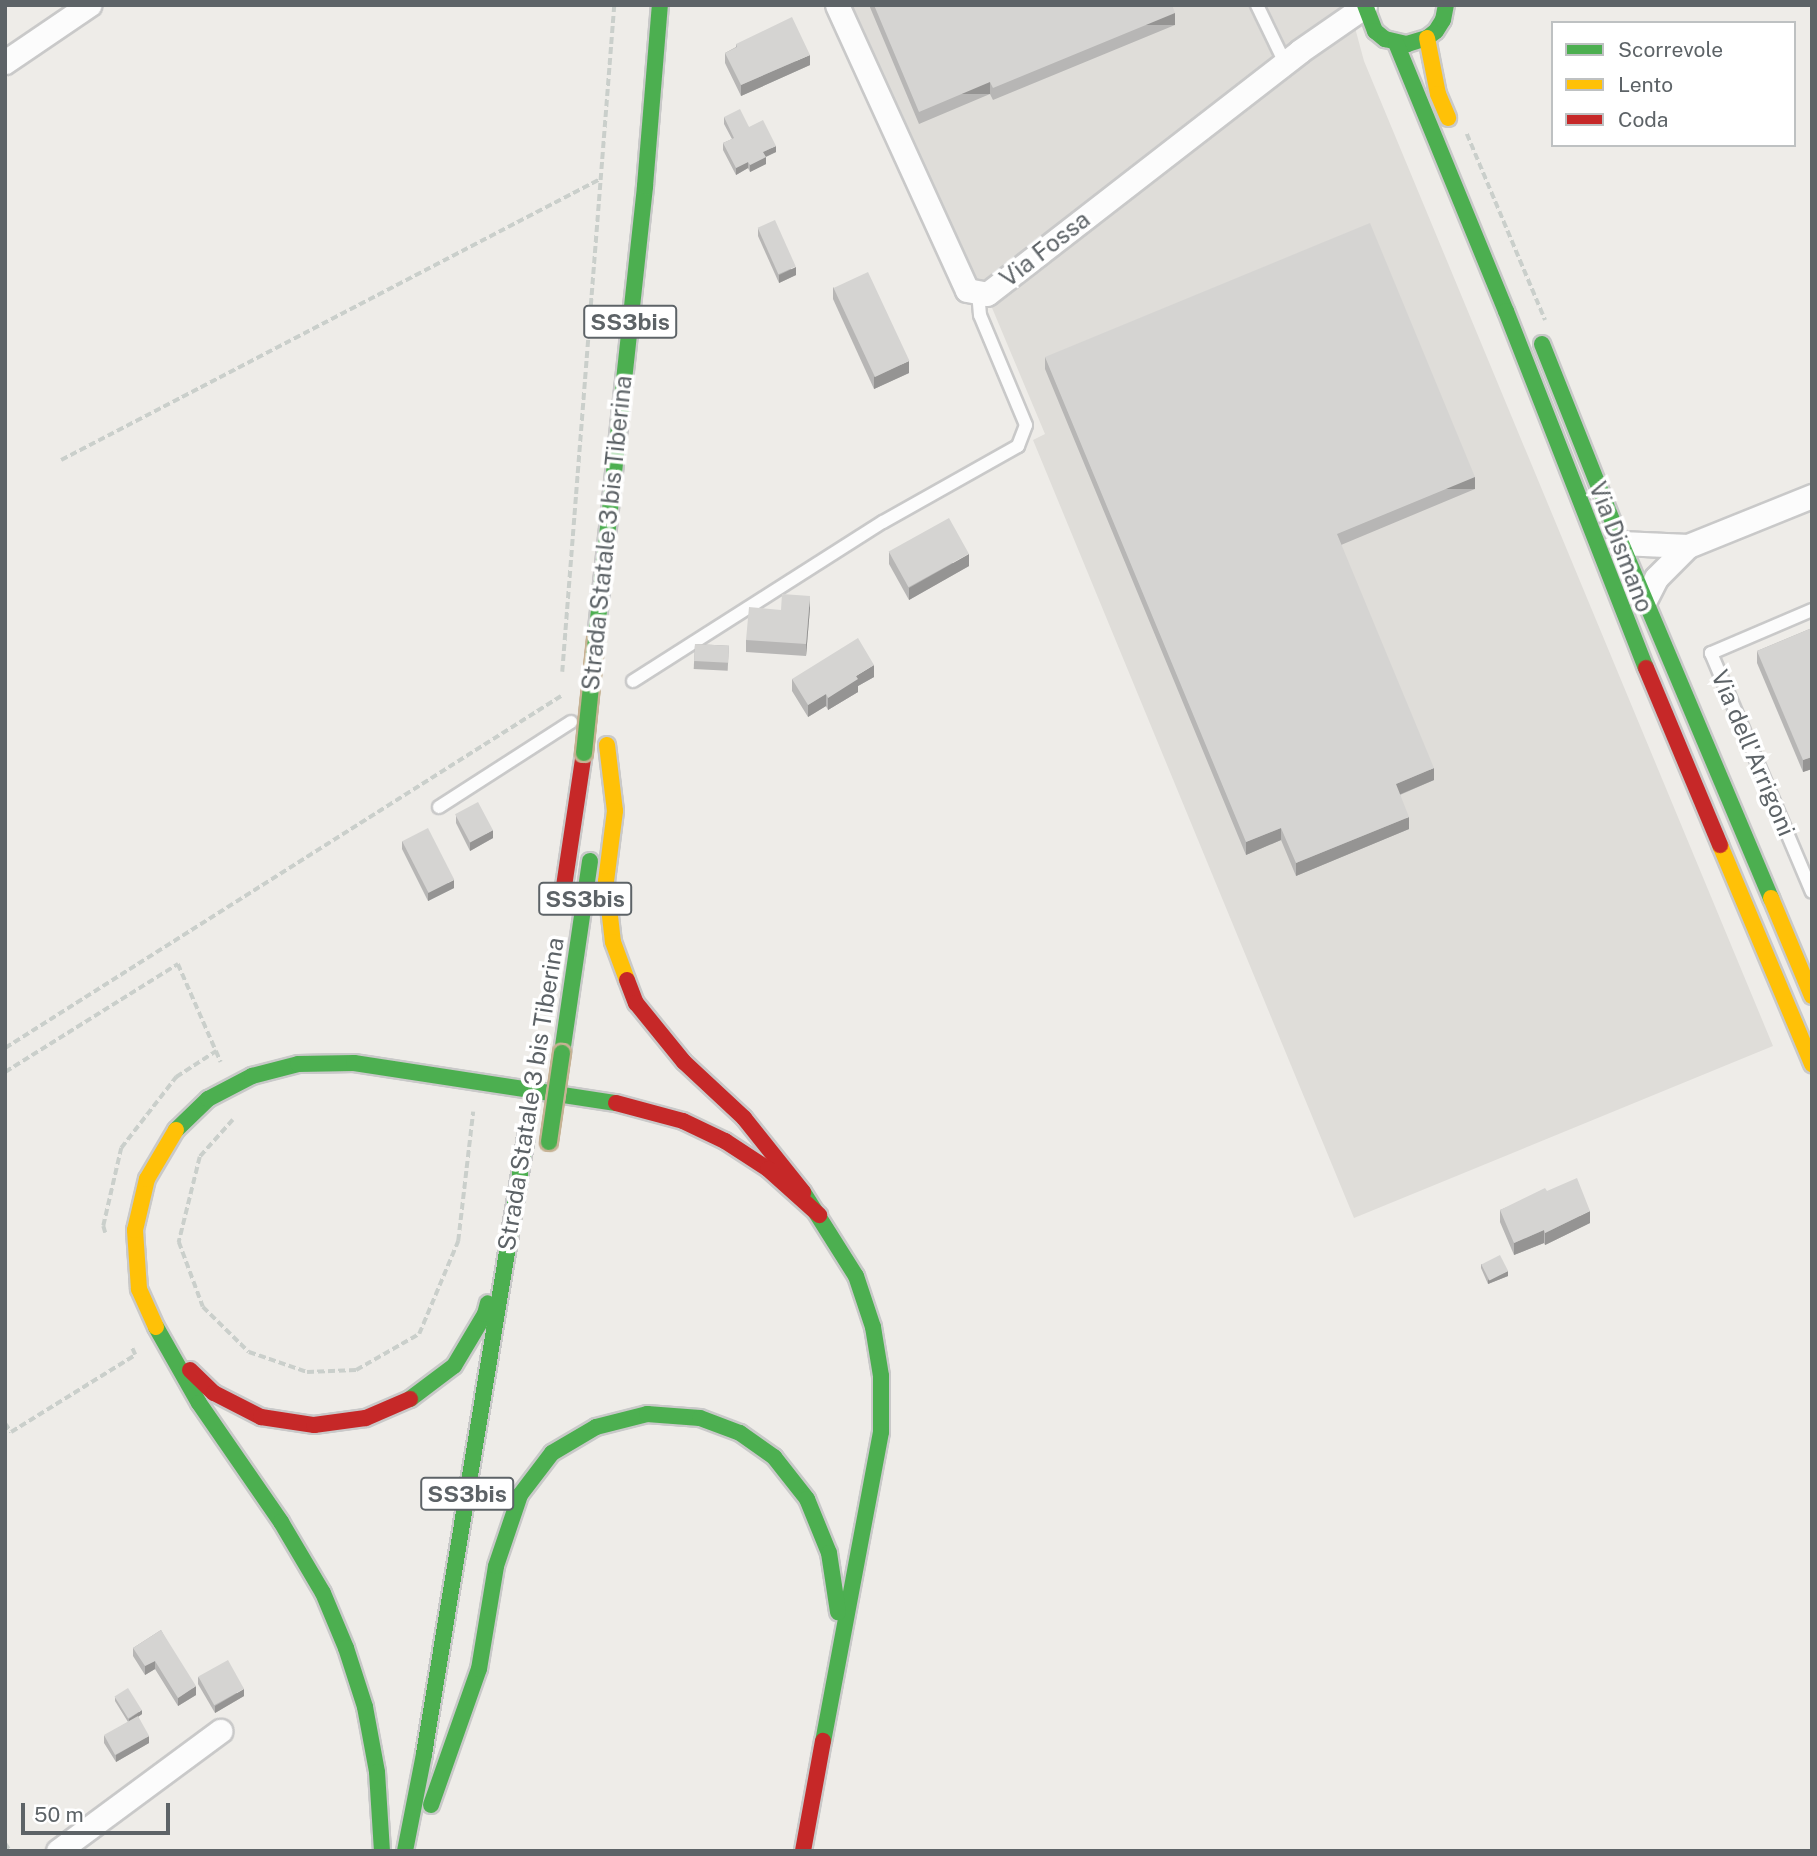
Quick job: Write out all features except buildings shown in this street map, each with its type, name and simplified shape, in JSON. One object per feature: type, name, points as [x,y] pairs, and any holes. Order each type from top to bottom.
[{"type":"main road","name":"Strada Statale 3 bis Tiberina","points":[[560,915],[584,753],[645,186],[660,5]]},
{"type":"main road","points":[[1365,6],[1375,31],[1396,43],[1417,43],[1427,38],[1443,20],[1446,5]]},
{"type":"main road","points":[[1427,38],[1438,94],[1454,131]]},
{"type":"main road","name":"Via Dismano","points":[[1396,43],[1506,310],[1608,578],[1812,1064]]},
{"type":"main road","name":"Via Dismano","points":[[1536,330],[1645,600],[1806,964],[1812,996]]},
{"type":"main road","points":[[597,812],[608,739],[615,811],[606,881],[613,942],[636,1003],[684,1062],[744,1118],[819,1215],[856,1276],[873,1327],[881,1376],[881,1432],[803,1851]]},
{"type":"main road","name":"Strada Statale 3 bis Tiberina","points":[[548,1149],[593,839]]},
{"type":"main road","points":[[382,1851],[377,1772],[365,1707],[346,1648],[323,1593],[281,1522],[199,1403],[164,1344],[139,1289],[135,1230],[147,1179],[173,1133],[208,1099],[252,1076],[298,1064],[354,1063],[629,1105],[683,1121],[725,1141],[768,1169],[819,1215]]},
{"type":"main road","name":"Strada Statale 3 bis Tiberina","points":[[405,1851],[424,1754],[536,1075]]},
{"type":"main road","points":[[164,1344],[214,1393],[261,1417],[314,1425],[366,1418],[414,1397],[454,1366],[485,1314],[528,1125]]},
{"type":"main road","points":[[453,1683],[430,1811],[479,1669],[496,1566],[520,1495],[552,1452],[596,1427],[648,1414],[700,1418],[740,1433],[774,1457],[807,1499],[829,1553],[843,1642]]},
{"type":"street","points":[[5,62],[89,5]]},
{"type":"street","name":"Via Fossa","points":[[837,5],[967,290],[987,294],[1292,57],[1365,6]]},
{"type":"street","name":"Via Fossa","points":[[1292,57],[1375,31]]},
{"type":"street","points":[[1645,600],[1656,579],[1688,546],[1812,496]]},
{"type":"street","points":[[1621,543],[1688,546]]},
{"type":"street","points":[[58,1851],[220,1731]]},
{"type":"lane","points":[[1257,5],[1292,57]]},
{"type":"lane","points":[[633,681],[883,522],[1018,446],[1026,425],[980,315],[978,292]]},
{"type":"lane","name":"Via dell'Arrigoni","points":[[1812,610],[1711,653],[1812,892]]},
{"type":"lane","points":[[439,807],[571,722]]},
{"type":"lane","points":[[1775,978],[1806,964]]},
{"type":"path","points":[[564,680],[562,667],[614,5]]},
{"type":"path","points":[[61,460],[600,179]]},
{"type":"path","points":[[5,1048],[566,693],[571,722]]},
{"type":"path","points":[[5,1072],[178,964],[216,1051]]},
{"type":"path","points":[[232,1086],[239,1114],[200,1157],[179,1242],[203,1307],[249,1352],[307,1372],[356,1370],[418,1334],[457,1241],[475,1112],[463,1110]]},
{"type":"path","points":[[5,1843],[10,1851]]},
{"type":"shaded area","points":[[848,5],[1354,5],[1354,24],[1364,61],[1773,1046],[1354,1218],[1033,440],[1045,434],[990,303],[950,229]]},
{"type":"traffic: fast","points":[[596,638],[645,186],[660,5]]},
{"type":"traffic: fast","points":[[1365,5],[1375,31],[1385,39],[1407,44],[1427,38],[1436,31],[1443,20],[1446,5]]},
{"type":"traffic: fast","points":[[1396,43],[1506,311],[1646,668]]},
{"type":"traffic: fast","points":[[1542,344],[1621,543],[1771,898]]},
{"type":"traffic: fast","points":[[584,753],[596,638]]},
{"type":"traffic: fast","points":[[562,1053],[590,861]]},
{"type":"traffic: fast","points":[[549,1142],[562,1053]]},
{"type":"traffic: fast","points":[[176,1130],[208,1099],[252,1076],[298,1064],[354,1063],[616,1103]]},
{"type":"traffic: fast","points":[[405,1851],[424,1754],[526,1137]]},
{"type":"traffic: fast","points":[[803,1192],[856,1276],[873,1327],[881,1376],[881,1432],[823,1741]]},
{"type":"traffic: fast","points":[[410,1399],[454,1366],[485,1314],[488,1303]]},
{"type":"traffic: fast","points":[[156,1327],[199,1403],[281,1522],[323,1593],[346,1648],[365,1707],[377,1772],[382,1851]]},
{"type":"traffic: fast","points":[[431,1805],[479,1669],[496,1566],[520,1495],[552,1453],[596,1427],[647,1414],[700,1418],[740,1433],[774,1457],[807,1499],[829,1553],[838,1612]]},
{"type":"traffic: slow","points":[[1427,38],[1438,94],[1448,118]]},
{"type":"traffic: slow","points":[[607,745],[615,811],[606,881],[613,942],[627,980]]},
{"type":"traffic: slow","points":[[1720,845],[1812,1064]]},
{"type":"traffic: slow","points":[[1771,898],[1812,996]]},
{"type":"traffic: slow","points":[[156,1327],[139,1289],[135,1230],[147,1179],[176,1130]]},
{"type":"traffic: jam","points":[[1646,668],[1720,845]]},
{"type":"traffic: jam","points":[[563,893],[584,753]]},
{"type":"traffic: jam","points":[[627,980],[636,1003],[684,1062],[744,1118],[803,1192]]},
{"type":"traffic: jam","points":[[616,1103],[683,1121],[725,1141],[768,1169],[819,1215]]},
{"type":"traffic: jam","points":[[190,1370],[214,1393],[261,1417],[314,1425],[366,1418],[410,1399]]},
{"type":"traffic: jam","points":[[803,1851],[823,1741]]}]
